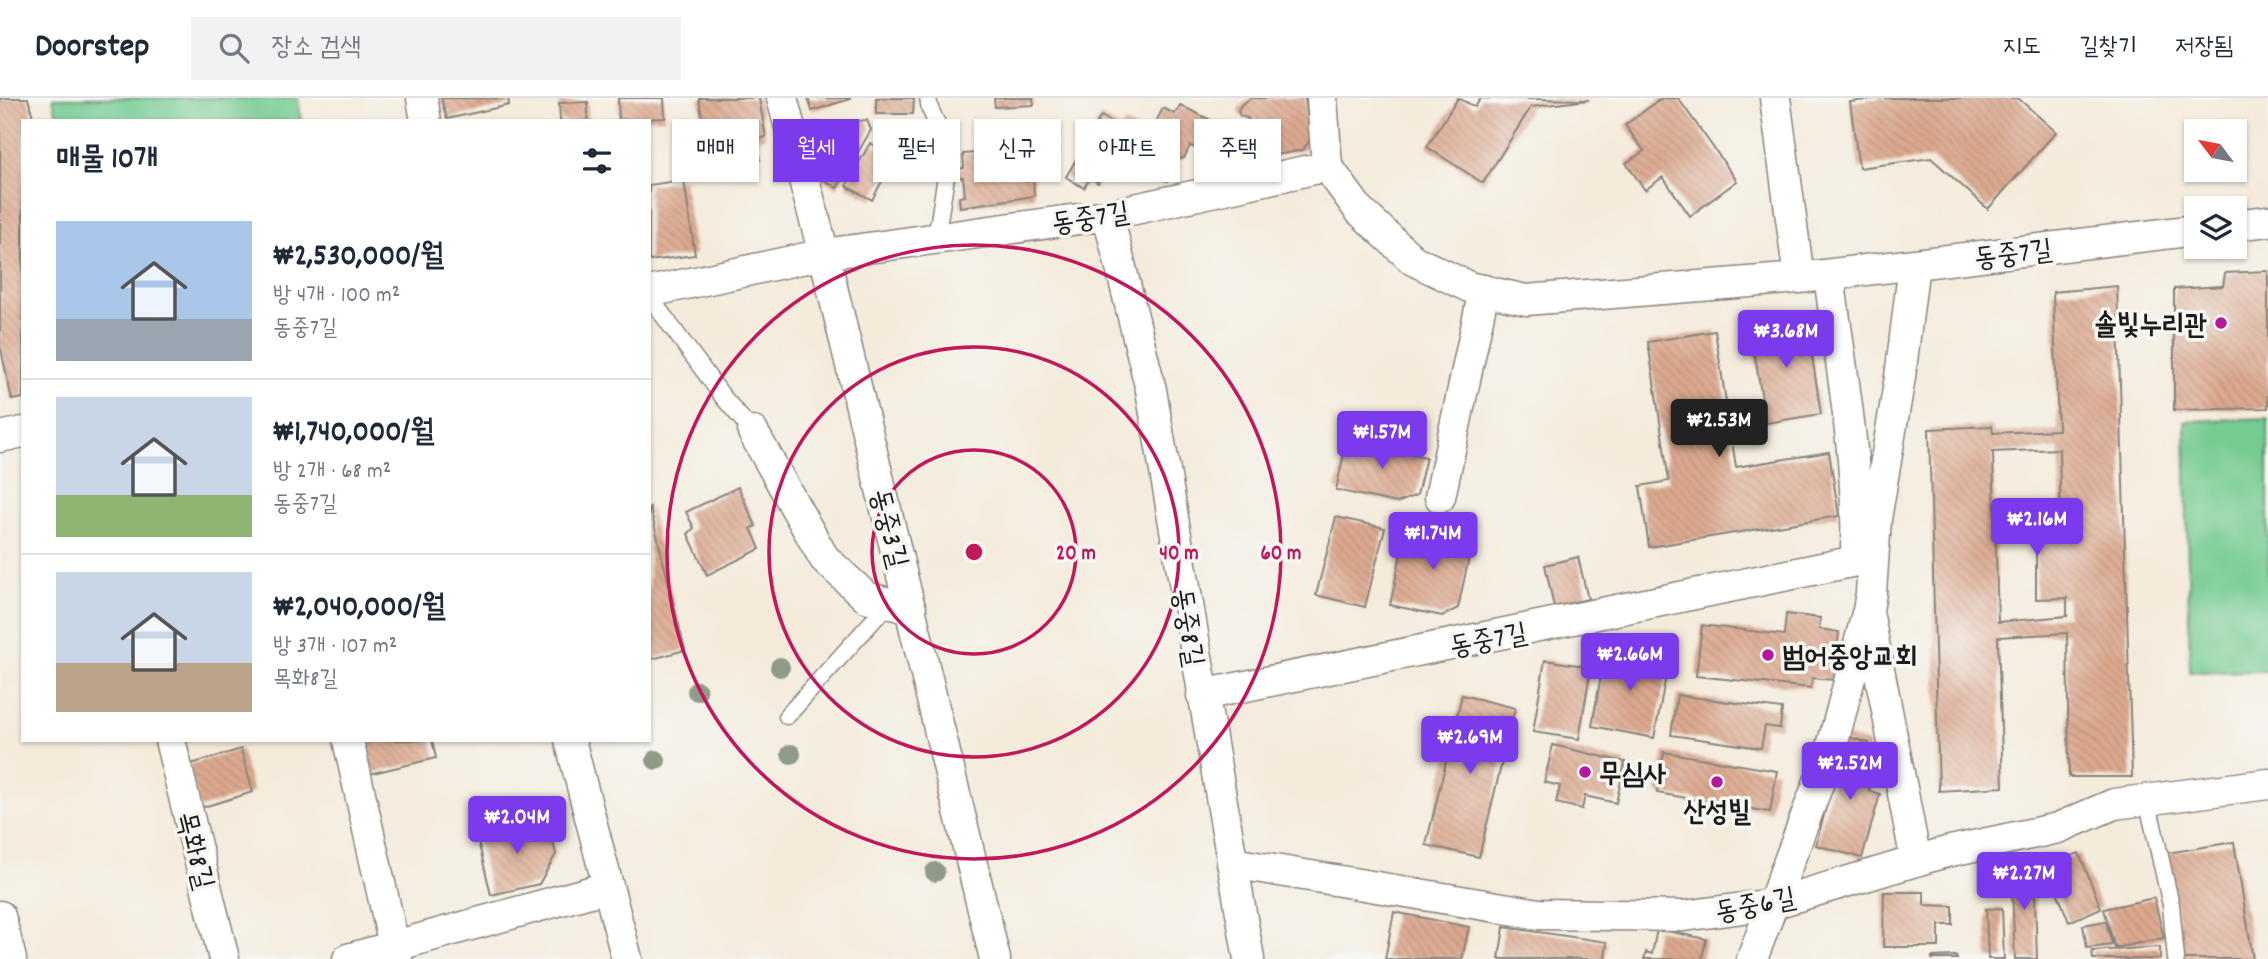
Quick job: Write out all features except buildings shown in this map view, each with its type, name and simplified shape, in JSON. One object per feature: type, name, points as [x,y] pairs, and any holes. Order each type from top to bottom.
[{"type":"street","points":[[422,98],[426,119]]},
{"type":"street","name":"동중3길","points":[[782,98],[824,254],[900,606],[995,959]]},
{"type":"street","points":[[1322,98],[1327,166]]},
{"type":"street","points":[[1775,98],[1799,278]]},
{"type":"street","name":"동중7길","points":[[651,294],[824,254],[1108,215],[1327,166],[1359,210],[1413,260],[1469,287],[1526,300],[1829,275],[2184,231]]},
{"type":"street","name":"동중8길","points":[[1108,215],[1150,390],[1248,959]]},
{"type":"street","points":[[2247,224],[2268,221]]},
{"type":"street","points":[[1864,562],[1876,519],[1900,377],[1914,264]]},
{"type":"street","points":[[1829,275],[1868,610],[1916,861]]},
{"type":"street","points":[[1440,497],[1484,290]]},
{"type":"street","points":[[0,437],[21,432]]},
{"type":"street","points":[[753,432],[824,558],[866,597],[900,606]]},
{"type":"street","name":"동중7길","points":[[1202,695],[1864,562]]},
{"type":"street","points":[[1752,959],[1831,750],[1868,610]]},
{"type":"street","name":"목화8길","points":[[170,742],[224,959]]},
{"type":"street","points":[[348,742],[395,953]]},
{"type":"street","points":[[571,742],[627,959]]},
{"type":"street","name":"동중6길","points":[[1231,863],[1539,914],[1684,916],[1772,904],[1946,852],[2058,828],[2114,804],[2268,784]]},
{"type":"street","points":[[348,959],[395,953],[608,887]]},
{"type":"street","points":[[0,916],[11,959]]},
{"type":"lane","points":[[928,98],[930,109],[950,151],[936,239]]},
{"type":"lane","points":[[651,297],[723,397],[753,432]]},
{"type":"lane","points":[[787,716],[900,606]]},
{"type":"lane","points":[[2147,799],[2171,905],[2176,959]]},
{"type":"green space","points":[[53,98],[298,98],[301,119],[58,119]]},
{"type":"green space","points":[[2268,418],[2268,671],[2190,672],[2185,421]]},
{"type":"place","name":"솔빛누리관","points":[[2221,323]]},
{"type":"place","name":"범어중앙교회","points":[[1768,655]]},
{"type":"place","name":"무심사","points":[[1585,772]]},
{"type":"place","name":"산성빌","points":[[1717,782]]}]
